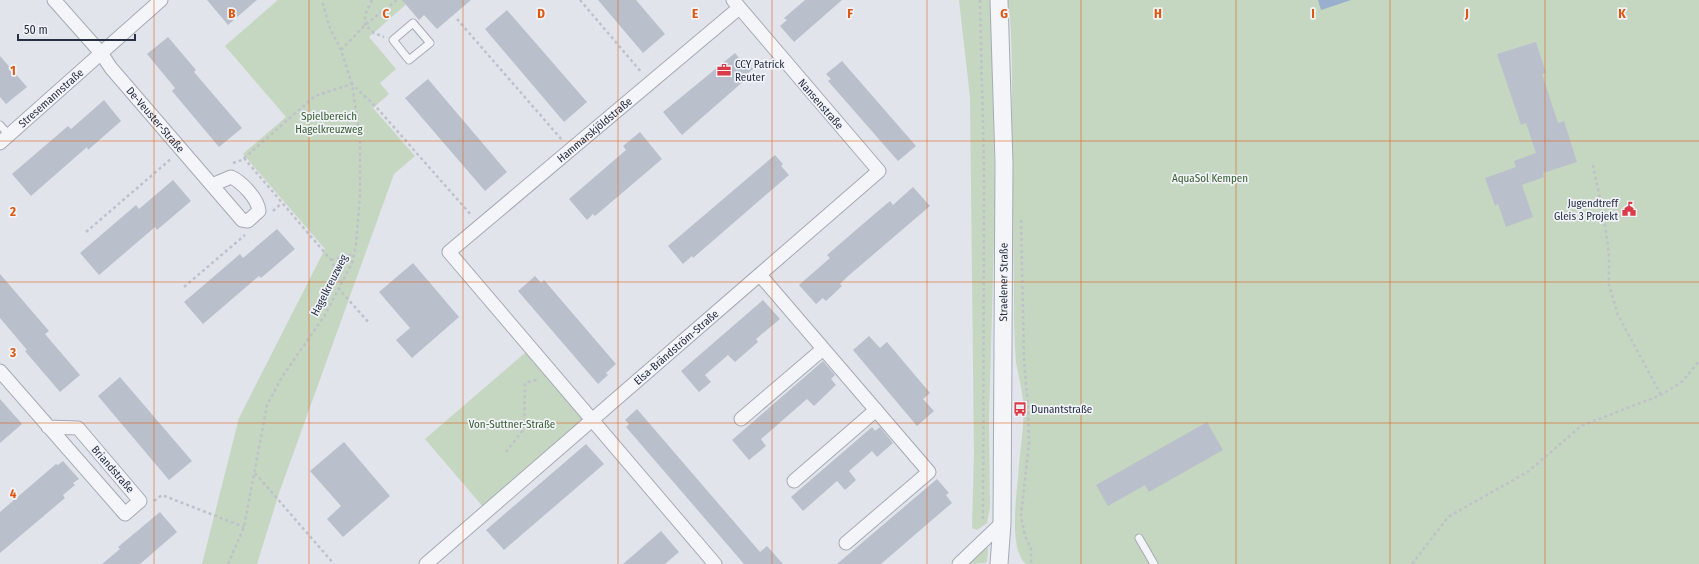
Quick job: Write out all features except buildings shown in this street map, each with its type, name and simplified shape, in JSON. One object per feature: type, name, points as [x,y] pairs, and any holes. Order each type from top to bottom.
[{"type":"street","points":[[54,0],[101,53]]},
{"type":"street","name":"Stresemannstraße","points":[[4,139],[161,0]]},
{"type":"street","name":"Straelener Straße","points":[[999,0],[1004,163],[1002,523],[999,564]]},
{"type":"street","name":"Hammarskjöldstraße","points":[[550,371],[449,252],[651,82],[736,4]]},
{"type":"street","name":"Nansenstraße","points":[[736,4],[879,171]]},
{"type":"street","name":"De-Veuster-Straße","points":[[101,53],[111,68],[212,185]]},
{"type":"street","name":"Elsa-Brändström-Straße","points":[[593,420],[879,171]]},
{"type":"street","points":[[760,276],[929,472],[846,543]]},
{"type":"street","points":[[741,419],[822,349]]},
{"type":"street","name":"Briandstraße","points":[[0,370],[48,427],[125,514],[140,501],[78,428],[48,427]]},
{"type":"street","points":[[550,371],[715,564]]},
{"type":"street","points":[[794,481],[876,410]]},
{"type":"street","points":[[426,564],[593,420]]},
{"type":"street","points":[[959,564],[983,543],[1002,523]]},
{"type":"lane","points":[[413,23],[430,43],[409,60],[393,40],[413,23]]},
{"type":"lane","points":[[0,125],[4,139]]},
{"type":"lane","points":[[1139,538],[1154,564]]},
{"type":"path","name":"Hagelkreuzweg","points":[[228,564],[244,527],[267,405],[282,377],[325,315],[352,263],[354,254],[360,195],[360,144],[352,84],[341,50],[329,26],[322,0]]},
{"type":"path","points":[[372,0],[365,15],[365,25],[374,34],[393,40]]},
{"type":"path","points":[[341,50],[365,25],[397,0]]},
{"type":"path","points":[[580,0],[651,82]]},
{"type":"path","points":[[980,0],[984,169],[982,359],[983,543]]},
{"type":"path","points":[[457,19],[571,149]]},
{"type":"path","points":[[229,165],[244,158],[315,96],[352,84],[377,108],[480,225]]},
{"type":"path","points":[[86,232],[182,150]]},
{"type":"path","points":[[244,158],[331,260],[342,281]]},
{"type":"path","points":[[1593,165],[1604,217],[1609,255],[1609,285],[1618,315],[1661,395]]},
{"type":"path","points":[[270,213],[282,203]]},
{"type":"path","points":[[1021,220],[1024,360],[1028,405],[1028,443],[1021,516],[1025,536],[1031,548],[1031,564]]},
{"type":"path","points":[[184,287],[247,233]]},
{"type":"path","points":[[331,260],[354,254]]},
{"type":"path","points":[[338,288],[370,324]]},
{"type":"path","points":[[1412,564],[1448,517],[1529,471],[1581,426],[1661,395],[1683,381],[1699,361]]},
{"type":"path","points":[[506,452],[524,429],[525,383],[542,378],[550,371]]},
{"type":"path","points":[[254,472],[334,564]]},
{"type":"path","points":[[140,501],[152,503],[162,495],[244,527]]},
{"type":"green space","name":"Spielbereich Hagelkreuzweg","points":[[278,0],[411,0],[369,37],[396,69],[380,83],[389,94],[373,108],[415,156],[394,174],[279,493],[257,564],[202,564],[239,418],[325,249],[243,154],[286,117],[225,46]]},
{"type":"green space","points":[[959,0],[990,0],[991,15],[995,202],[989,419],[990,508],[987,523],[977,530],[972,528],[974,454],[970,97]]},
{"type":"green space","name":"AquaSol Kempen","points":[[1008,0],[1699,0],[1699,564],[1026,564],[1020,556],[1015,532],[1016,502],[1024,417],[1022,391],[1016,362],[1014,335],[1012,59]]},
{"type":"green space","name":"Von-Suttner-Straße","points":[[526,352],[583,417],[582,424],[484,508],[425,439]]},
{"type":"green space","points":[[985,547],[988,548],[987,561],[985,563],[970,564],[968,562]]},
{"type":"water","points":[[1318,0],[1351,0],[1321,10]]},
{"type":"place","name":"CCY Patrick Reuter","points":[[724,70]]},
{"type":"place","name":"Jugendtreff Gleis 3 Projekt","points":[[1629,209]]},
{"type":"place","name":"Dunantstraße","points":[[1020,409]]}]
